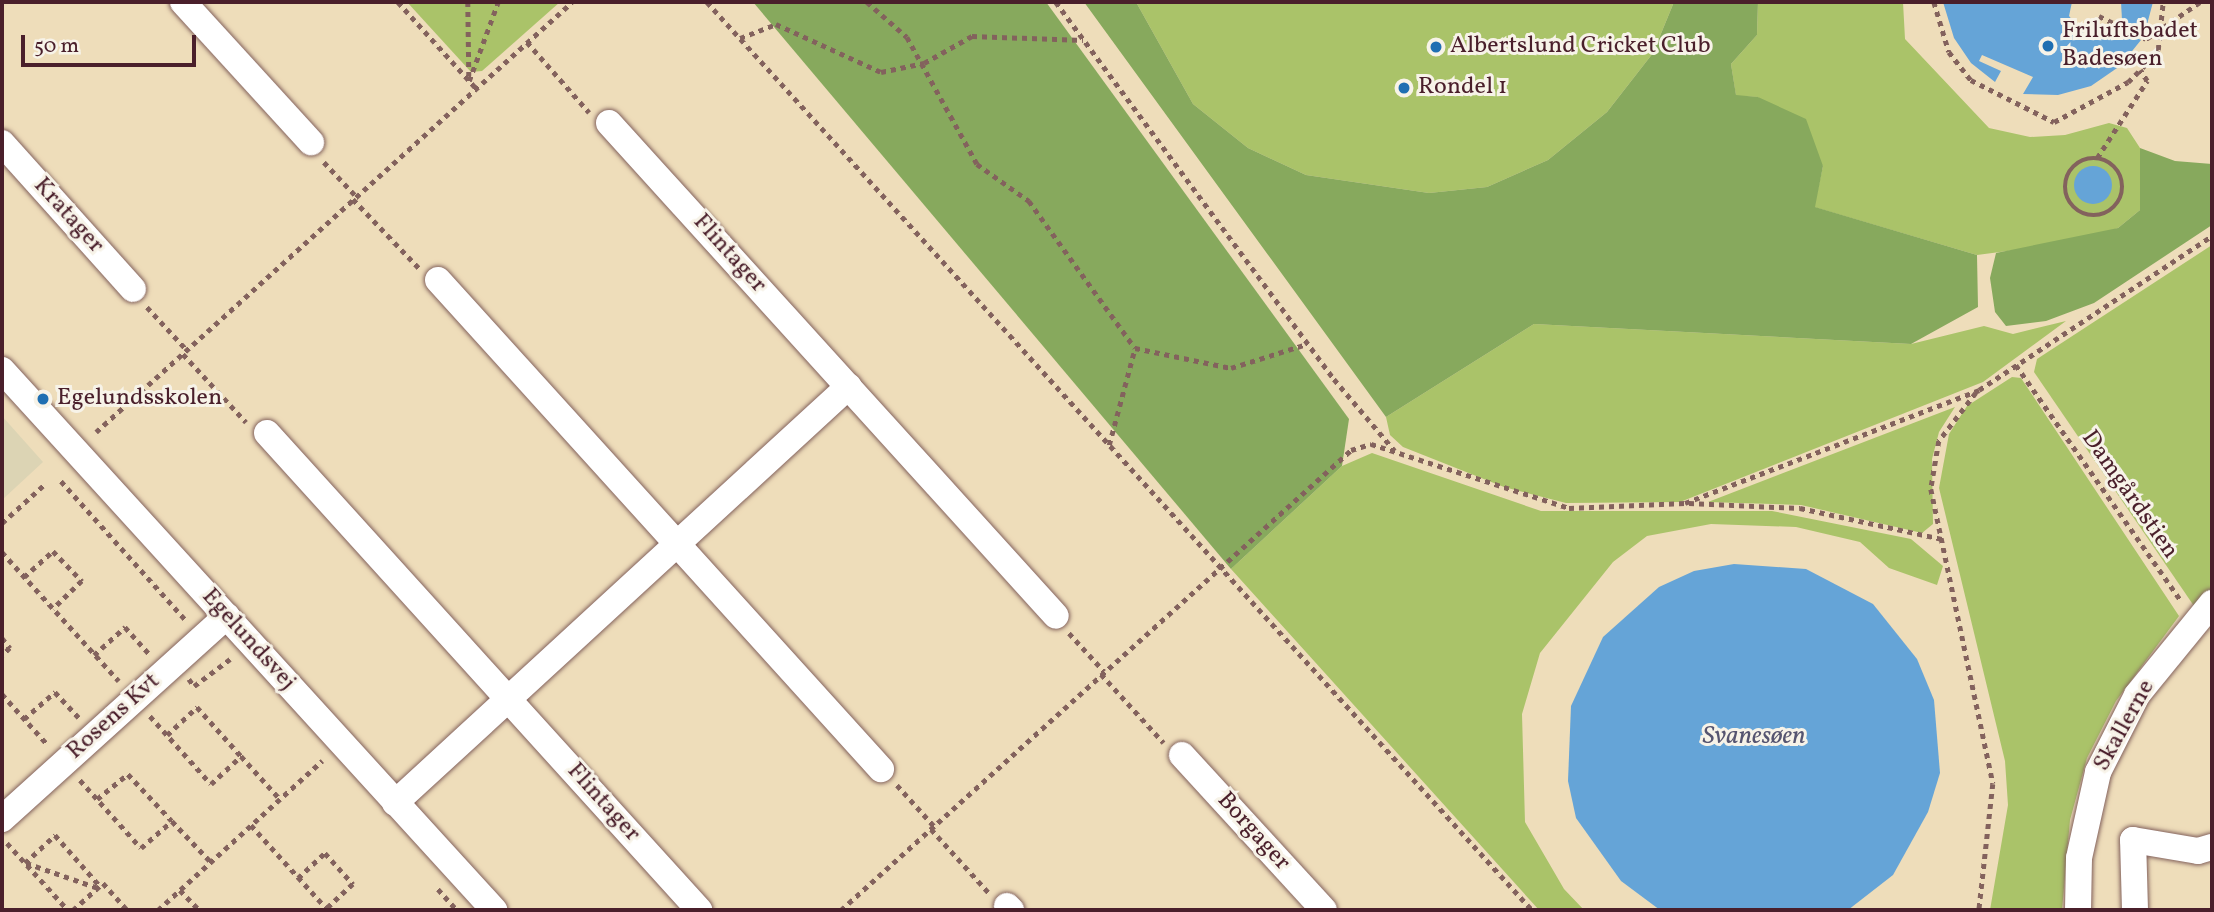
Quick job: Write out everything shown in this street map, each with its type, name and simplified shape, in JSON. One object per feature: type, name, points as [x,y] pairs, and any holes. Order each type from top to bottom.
[{"type":"street","points":[[183,2],[311,142]]},
{"type":"street","name":"Flintager","points":[[609,123],[1056,616]]},
{"type":"street","name":"Kratager","points":[[2,143],[133,289]]},
{"type":"street","points":[[438,280],[881,769]]},
{"type":"street","name":"Egelundsvej","points":[[2,370],[494,910]]},
{"type":"street","points":[[395,803],[506,696],[849,386]]},
{"type":"street","name":"Flintager","points":[[267,433],[699,910]]},
{"type":"street","name":"Skallerne","points":[[2078,910],[2079,858],[2098,772],[2137,695],[2203,611]]},
{"type":"street","name":"Rosens Kvt","points":[[2,819],[135,699],[166,654],[227,615]]},
{"type":"street","name":"Borgager","points":[[1182,754],[1324,910]]},
{"type":"street","points":[[2136,910],[2133,840],[2198,851],[2212,847]]},
{"type":"path","points":[[398,2],[476,88]]},
{"type":"path","points":[[468,2],[469,81]]},
{"type":"path","points":[[469,81],[498,2]]},
{"type":"path","points":[[96,432],[572,2]]},
{"type":"path","points":[[707,2],[1532,910]]},
{"type":"path","points":[[867,2],[924,63],[976,164],[1029,201],[1135,348],[1231,368],[1307,344]]},
{"type":"path","points":[[1056,2],[1307,344],[1396,452]]},
{"type":"path","points":[[1934,2],[1949,52],[1971,80],[2054,122],[2140,70],[2158,50],[2163,2]]},
{"type":"path","points":[[2099,16],[2147,39],[2200,2]]},
{"type":"path","points":[[740,38],[776,24],[881,72],[924,63],[972,36],[1084,40]]},
{"type":"path","points":[[527,42],[590,114],[609,123]]},
{"type":"path","points":[[2097,158],[2120,173],[2123,191],[2115,207],[2090,216],[2068,199],[2066,179],[2078,163],[2097,158],[2147,81],[2140,70]]},
{"type":"path","points":[[311,142],[355,198],[416,266],[438,280]]},
{"type":"path","points":[[1685,503],[1979,390],[2212,236]]},
{"type":"path","points":[[133,289],[250,425],[267,433]]},
{"type":"path","points":[[1109,445],[1135,348]]},
{"type":"path","name":"Damgårdstien","points":[[2016,365],[2203,611]]},
{"type":"path","points":[[1979,390],[1939,441],[1931,489],[1993,783],[1979,910]]},
{"type":"path","points":[[841,910],[1219,565],[1351,450],[1371,444],[1569,508],[1685,503],[1800,508],[1942,539]]},
{"type":"path","points":[[61,481],[187,617],[177,626]]},
{"type":"path","points":[[2,523],[46,484]]},
{"type":"path","points":[[24,577],[53,551],[82,581],[53,609]]},
{"type":"path","points":[[2,552],[211,784],[241,756]]},
{"type":"path","points":[[1056,616],[1165,745],[1182,754]]},
{"type":"path","points":[[94,655],[125,627],[150,654],[166,654],[194,686],[227,656],[236,665]]},
{"type":"path","points":[[2,638],[10,648],[2,656]]},
{"type":"path","points":[[24,719],[55,692],[94,736]]},
{"type":"path","points":[[2,694],[141,848],[172,821]]},
{"type":"path","points":[[167,734],[197,707],[280,799]]},
{"type":"path","points":[[313,751],[331,771]]},
{"type":"path","points":[[158,910],[322,761]]},
{"type":"path","points":[[881,769],[932,828],[1009,908]]},
{"type":"path","points":[[97,799],[128,774],[211,862]]},
{"type":"path","points":[[251,825],[298,878],[327,909],[353,884],[326,853],[298,878]]},
{"type":"path","points":[[25,863],[55,835],[99,887],[127,910]]},
{"type":"path","points":[[2,837],[70,910],[99,887]]},
{"type":"path","points":[[25,863],[99,887]]},
{"type":"path","points":[[430,880],[457,910]]},
{"type":"path","points":[[180,890],[199,910]]},
{"type":"shaded area","points":[[2,416],[43,462],[2,500]]},
{"type":"green space","points":[[407,2],[560,2],[482,71],[471,72]]},
{"type":"green space","points":[[753,2],[1046,2],[1349,419],[1342,466],[1231,569]]},
{"type":"green space","points":[[1084,2],[1136,2],[1193,104],[1248,148],[1306,175],[1429,193],[1487,187],[1548,160],[1607,112],[1653,53],[1674,2],[1758,2],[1757,35],[1731,64],[1736,95],[1758,97],[1806,119],[1823,166],[1815,207],[1977,255],[1978,307],[1911,344],[1534,324],[1386,417]]},
{"type":"green space","name":"Rondel 1","points":[[1136,2],[1674,2],[1653,53],[1607,112],[1548,160],[1487,187],[1429,193],[1306,175],[1248,148],[1193,104]]},
{"type":"green space","points":[[1758,2],[1903,2],[1905,39],[1989,128],[2030,137],[2065,135],[2109,123],[2127,128],[2140,148],[2140,210],[2118,228],[2082,241],[1977,255],[1814,207],[1823,166],[1758,97],[1736,96],[1731,64],[1757,35]]},
{"type":"green space","points":[[2140,148],[2175,161],[2212,164],[2212,225],[2094,303],[2046,321],[2006,326],[1995,312],[1990,278],[1996,253],[2118,228],[2140,210]]},
{"type":"green space","points":[[2212,245],[2212,591],[2194,606],[2034,372],[2037,359]]},
{"type":"green space","points":[[2066,321],[1983,382],[1680,502],[1566,503],[1504,487],[1403,447],[1390,435],[1386,417],[1534,324],[1911,344],[1984,326],[2013,334]]},
{"type":"green space","points":[[2012,377],[2021,378],[2179,616],[2116,701],[2087,758],[2070,820],[2062,910],[1990,910],[2008,805],[2005,761],[1939,488],[1949,434],[1967,406]]},
{"type":"green space","points":[[1955,407],[1939,432],[1932,459],[1933,524],[1922,533],[1801,505],[1708,502]]},
{"type":"green space","points":[[1372,453],[1541,511],[1772,511],[1911,539],[1943,566],[1937,585],[1889,568],[1860,542],[1796,527],[1711,524],[1647,536],[1613,562],[1540,653],[1522,714],[1525,822],[1564,889],[1584,910],[1539,910],[1231,569],[1342,466]]},
{"type":"water","name":"Friluftsbadet Badesøen","points":[[1943,2],[2072,2],[2069,16],[2086,36],[2097,39],[2117,28],[2141,40],[2120,66],[2091,86],[2058,95],[2023,94],[2033,77],[1982,55],[1979,61],[2001,71],[1995,82],[1971,63],[1954,38]]},
{"type":"water","name":"Friluftsbadet Badesøen","points":[[2121,2],[2153,2],[2145,32],[2122,20]]},
{"type":"water","points":[[2093,166],[2107,171],[2112,185],[2107,199],[2093,204],[2079,199],[2074,185],[2079,171]]},
{"type":"water","name":"Svanesøen","points":[[1734,564],[1806,569],[1873,604],[1917,659],[1934,700],[1940,773],[1928,812],[1893,875],[1848,910],[1660,910],[1621,881],[1576,818],[1568,781],[1571,706],[1603,637],[1659,587],[1694,571]]},
{"type":"place","name":"Friluftsbadet Badesøen","points":[[2048,46]]},
{"type":"place","name":"Albertslund Cricket Club","points":[[1436,47]]},
{"type":"place","name":"Rondel 1","points":[[1404,88]]},
{"type":"place","name":"Egelundsskolen","points":[[43,399]]}]
